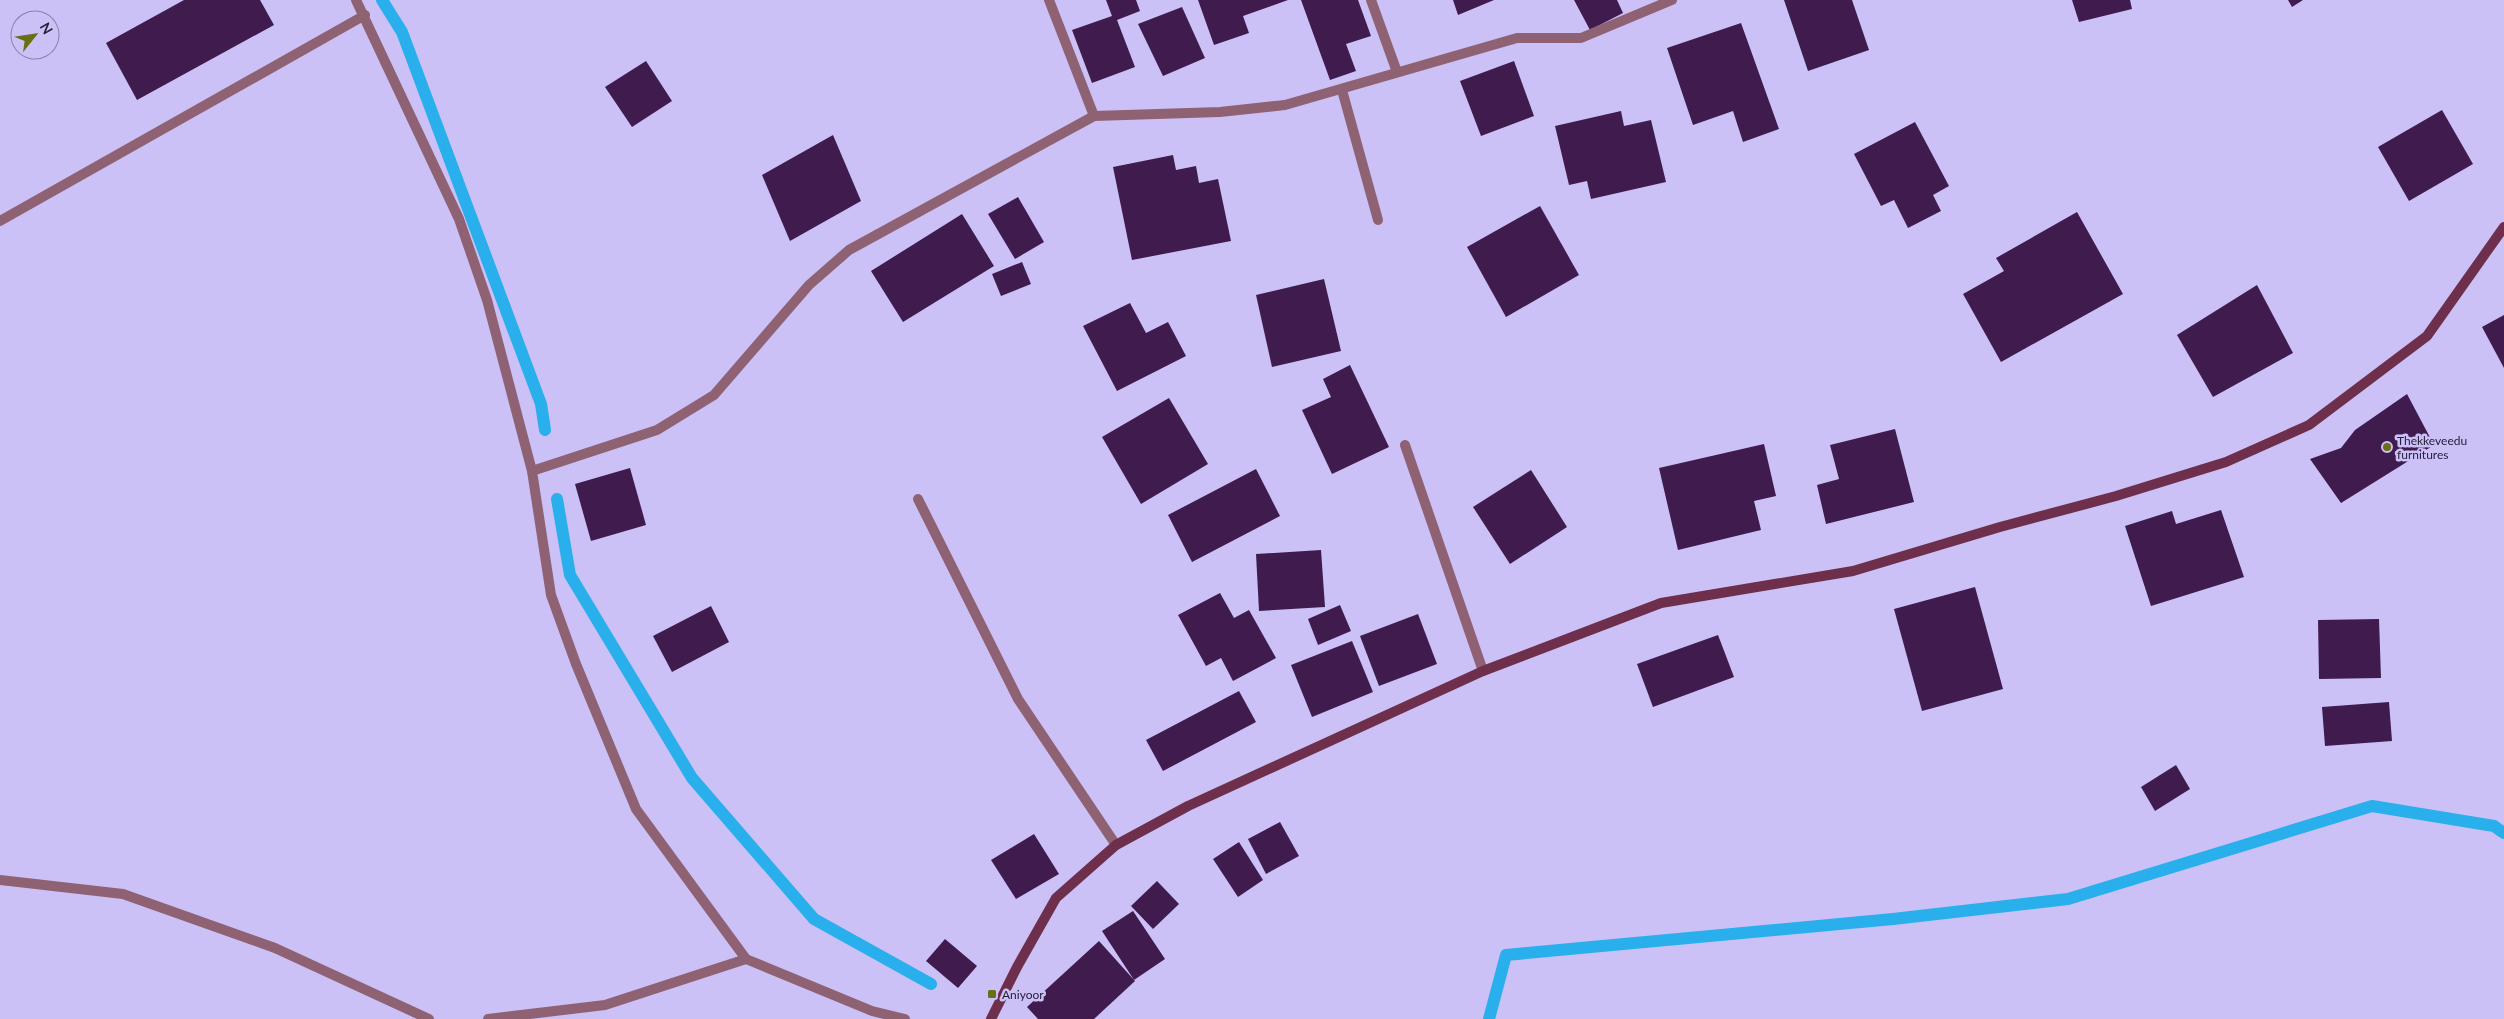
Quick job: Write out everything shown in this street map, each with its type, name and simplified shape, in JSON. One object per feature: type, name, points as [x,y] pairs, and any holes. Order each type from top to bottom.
[{"type":"main road","points":[[991,1019],[1016,967],[1056,898],[1116,845],[1188,806],[1483,671],[1661,603],[1853,571],[2000,527],[2116,496],[2226,462],[2309,425],[2427,336],[2504,226]]},
{"type":"street","points":[[356,0],[365,15],[420,140],[459,219],[487,300],[532,471],[551,595],[576,664],[636,809],[746,960],[872,1011],[905,1019]]},
{"type":"street","points":[[1049,0],[1094,116]]},
{"type":"street","points":[[1371,0],[1396,72]]},
{"type":"street","points":[[532,471],[657,430],[714,395],[809,285],[849,250],[1094,116],[1229,112],[1285,105],[1517,38],[1581,38],[1650,4],[1672,0]]},
{"type":"street","points":[[0,221],[365,15]]},
{"type":"street","points":[[1342,90],[1378,220]]},
{"type":"street","points":[[1404,446],[1483,671]]},
{"type":"street","points":[[918,499],[1018,699],[1116,845]]},
{"type":"street","points":[[0,880],[123,894],[275,948],[429,1019]]},
{"type":"street","points":[[488,1019],[605,1005],[746,960]]},
{"type":"building","points":[[184,0],[260,0],[274,25],[137,100],[106,43]]},
{"type":"building","points":[[1106,0],[1136,0],[1140,11],[1117,20],[1135,67],[1092,83],[1072,30],[1112,16]]},
{"type":"building","points":[[1198,0],[1288,0],[1243,16],[1249,33],[1214,45]]},
{"type":"building","points":[[1301,0],[1358,0],[1371,36],[1346,44],[1356,71],[1330,80]]},
{"type":"building","points":[[1453,0],[1494,0],[1458,15]]},
{"type":"building","points":[[1574,0],[1617,0],[1623,13],[1590,30]]},
{"type":"building","points":[[1784,0],[1852,0],[1869,50],[1808,71]]},
{"type":"building","points":[[2072,0],[2130,0],[2132,9],[2079,22]]},
{"type":"building","points":[[2288,0],[2303,0],[2292,7]]},
{"type":"building","points":[[1182,7],[1205,58],[1163,76],[1138,24]]},
{"type":"building","points":[[1741,23],[1779,129],[1743,142],[1733,111],[1693,125],[1667,48]]},
{"type":"building","points":[[646,61],[672,101],[632,127],[605,87]]},
{"type":"building","points":[[1514,61],[1534,116],[1481,136],[1460,81]]},
{"type":"building","points":[[2442,110],[2473,164],[2409,201],[2378,147]]},
{"type":"building","points":[[1621,111],[1624,126],[1651,120],[1666,182],[1591,199],[1587,181],[1569,185],[1555,126]]},
{"type":"building","points":[[1915,122],[1949,186],[1933,195],[1941,211],[1908,228],[1894,200],[1881,206],[1854,154]]},
{"type":"building","points":[[833,135],[861,201],[790,241],[762,175]]},
{"type":"building","points":[[1173,155],[1176,170],[1196,166],[1199,183],[1218,179],[1231,241],[1132,260],[1113,167]]},
{"type":"building","points":[[1018,197],[1044,242],[1015,259],[988,214]]},
{"type":"building","points":[[1540,206],[1579,275],[1506,317],[1467,247]]},
{"type":"building","points":[[2077,212],[2123,294],[2001,362],[1963,294],[2004,271],[1996,258]]},
{"type":"building","points":[[962,214],[994,266],[903,322],[871,271]]},
{"type":"building","points":[[1022,262],[1031,284],[1001,296],[992,274]]},
{"type":"building","points":[[1324,279],[1341,351],[1272,367],[1256,295]]},
{"type":"building","points":[[2257,285],[2293,353],[2213,397],[2177,335]]},
{"type":"building","points":[[1130,303],[1146,333],[1168,322],[1186,356],[1117,391],[1083,326]]},
{"type":"building","points":[[2504,315],[2504,368],[2482,327]]},
{"type":"building","points":[[1350,365],[1389,447],[1332,474],[1302,410],[1331,397],[1323,379]]},
{"type":"building","name":"Thekkeveedu furnitures","points":[[2407,394],[2434,445],[2341,503],[2310,459],[2341,448],[2355,430]]},
{"type":"building","points":[[1169,398],[1208,464],[1141,504],[1102,437]]},
{"type":"building","points":[[1895,429],[1914,502],[1826,524],[1817,485],[1839,479],[1830,445]]},
{"type":"building","points":[[1764,444],[1776,496],[1754,501],[1761,530],[1678,550],[1659,468]]},
{"type":"building","points":[[630,468],[646,525],[591,541],[575,484]]},
{"type":"building","points":[[1256,469],[1280,516],[1192,562],[1168,515]]},
{"type":"building","points":[[1531,470],[1567,527],[1510,564],[1473,507]]},
{"type":"building","points":[[2221,510],[2244,577],[2151,606],[2125,526],[2172,511],[2176,524]]},
{"type":"building","points":[[1321,550],[1325,607],[1259,611],[1256,554]]},
{"type":"building","points":[[1975,587],[2003,689],[1922,711],[1894,609]]},
{"type":"building","points":[[1220,593],[1234,618],[1249,610],[1276,658],[1233,681],[1221,658],[1206,666],[1178,615]]},
{"type":"building","points":[[1340,605],[1351,631],[1318,645],[1308,619]]},
{"type":"building","points":[[711,606],[729,642],[672,672],[653,636]]},
{"type":"building","points":[[1418,614],[1437,664],[1379,686],[1360,636]]},
{"type":"building","points":[[2379,619],[2381,678],[2319,679],[2318,620]]},
{"type":"building","points":[[1718,635],[1734,677],[1653,707],[1637,664]]},
{"type":"building","points":[[1352,641],[1373,692],[1312,717],[1291,665]]},
{"type":"building","points":[[1239,691],[1256,722],[1163,771],[1146,740]]},
{"type":"building","points":[[2389,702],[2392,741],[2325,746],[2322,707]]},
{"type":"building","points":[[2176,765],[2190,789],[2155,811],[2141,787]]},
{"type":"building","points":[[1280,822],[1299,856],[1266,874],[1248,839]]},
{"type":"building","points":[[1034,834],[1059,874],[1016,899],[991,860]]},
{"type":"building","points":[[1239,842],[1263,880],[1238,897],[1213,859]]},
{"type":"building","points":[[1157,881],[1179,904],[1153,929],[1131,906]]},
{"type":"building","points":[[1133,911],[1165,959],[1134,980],[1102,931]]},
{"type":"building","points":[[945,939],[977,966],[958,988],[926,961]]},
{"type":"building","points":[[1099,941],[1135,981],[1094,1019],[1038,1019],[1027,1007]]},
{"type":"waterway","points":[[382,0],[402,32],[541,404],[545,430]]},
{"type":"waterway","points":[[557,499],[570,575],[692,778],[814,919],[931,984]]},
{"type":"waterway","points":[[1489,1019],[1506,955],[1893,919],[2068,899],[2372,806],[2494,826],[2504,833]]},
{"type":"place","name":"Thekkeveedu furnitures","points":[[2387,447]]},
{"type":"place","name":"Aniyoor","points":[[992,994]]}]
